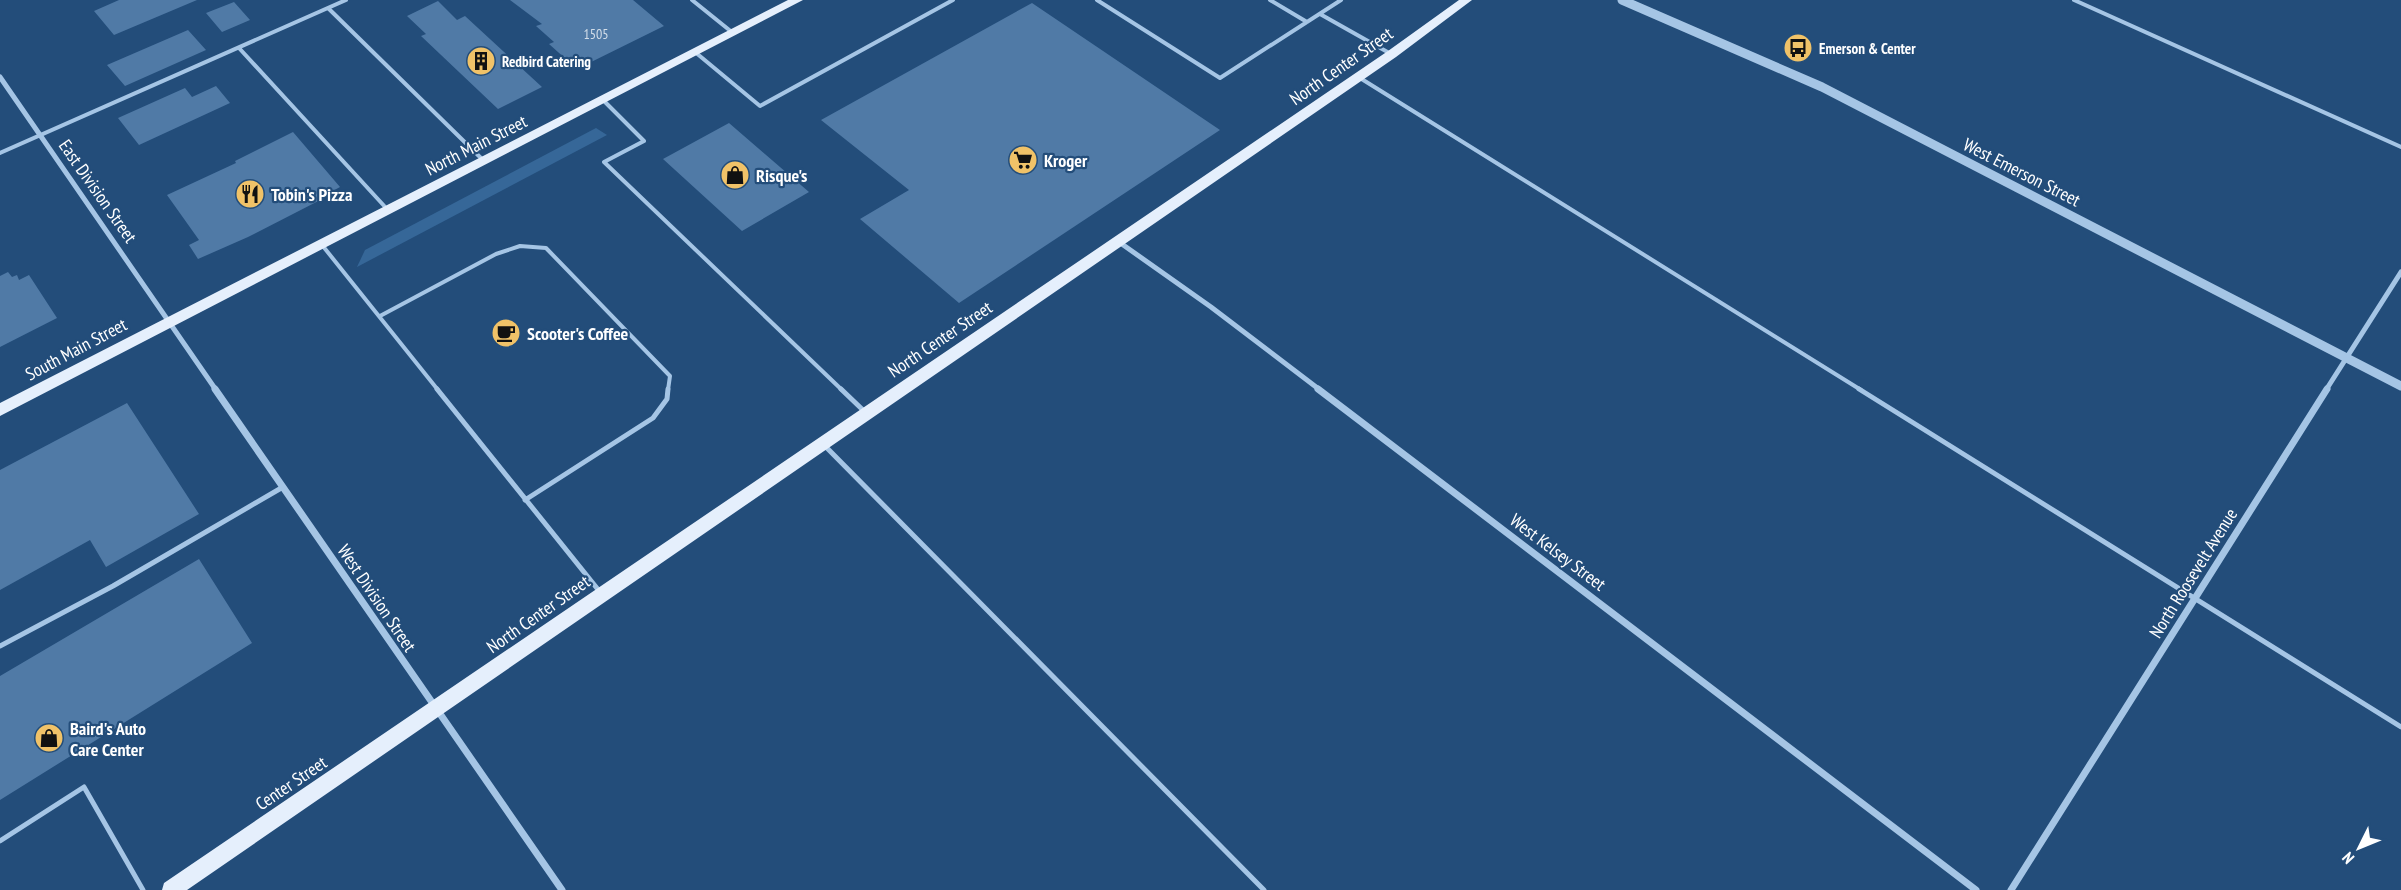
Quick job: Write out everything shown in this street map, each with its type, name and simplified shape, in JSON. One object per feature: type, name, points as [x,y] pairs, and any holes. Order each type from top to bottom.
[{"type":"main road","name":"North Main Street","points":[[171,322],[797,0]]},
{"type":"main road","name":"North Center Street","points":[[434,710],[1359,77],[1466,0]]},
{"type":"main road","name":"South Main Street","points":[[0,411],[171,322]]},
{"type":"main road","name":"Center Street","points":[[171,890],[434,710]]},
{"type":"street","name":"West Emerson Street","points":[[1622,0],[1721,40],[1822,87],[2401,386]]},
{"type":"street","name":"East Division Street","points":[[0,77],[171,322]]},
{"type":"street","name":"West Kelsey Street","points":[[1119,242],[1211,307],[1976,890]]},
{"type":"street","name":"North Roosevelt Avenue","points":[[2011,890],[2401,272]]},
{"type":"street","name":"West Division Street","points":[[171,322],[434,710],[562,890]]},
{"type":"lane","points":[[0,153],[346,0]]},
{"type":"lane","points":[[692,0],[733,33]]},
{"type":"lane","points":[[695,52],[760,106],[953,0]]},
{"type":"lane","points":[[1097,0],[1220,78],[1341,0]]},
{"type":"lane","points":[[1270,0],[1308,22]]},
{"type":"lane","points":[[2074,0],[2401,147]]},
{"type":"lane","points":[[328,8],[483,161]]},
{"type":"lane","points":[[1320,14],[1392,54]]},
{"type":"lane","points":[[239,48],[388,210]]},
{"type":"lane","points":[[1359,77],[2401,727]]},
{"type":"lane","points":[[603,100],[644,141],[604,162],[866,413]]},
{"type":"lane","points":[[322,244],[602,594]]},
{"type":"lane","points":[[380,316],[496,254],[520,246],[546,248],[670,376],[667,399],[653,418],[525,500]]},
{"type":"lane","points":[[822,444],[1264,890]]},
{"type":"lane","points":[[0,646],[112,586],[283,487]]},
{"type":"lane","points":[[0,841],[84,787],[143,890]]},
{"type":"shaded area","points":[[596,128],[607,135],[357,267],[365,250]]},
{"type":"building","points":[[119,0],[197,0],[114,35],[94,11]]},
{"type":"building","points":[[510,0],[633,0],[664,26],[577,69],[549,44],[554,42],[536,26],[542,24]]},
{"type":"building","name":"Redbird Catering","points":[[438,1],[457,20],[465,16],[542,87],[498,109],[421,36],[426,34],[407,16]]},
{"type":"building","points":[[234,2],[250,20],[222,32],[206,13]]},
{"type":"building","name":"Kroger","points":[[1032,3],[1220,130],[959,303],[860,219],[909,190],[821,120]]},
{"type":"building","points":[[188,30],[206,50],[125,86],[107,65]]},
{"type":"building","points":[[216,86],[230,103],[139,145],[118,118],[185,88],[192,97]]},
{"type":"building","name":"Risque's","points":[[729,123],[809,192],[742,231],[663,159]]},
{"type":"building","name":"Tobin's Pizza","points":[[293,132],[340,187],[329,193],[330,195],[248,237],[198,259],[189,245],[199,240],[167,195],[236,163],[235,161]]},
{"type":"building","points":[[8,272],[12,277],[17,275],[19,280],[29,275],[57,318],[0,347],[0,276]]},
{"type":"building","points":[[127,403],[199,514],[106,567],[90,540],[0,590],[0,470]]},
{"type":"building","name":"Baird's Auto Care Center","points":[[199,559],[252,643],[0,800],[0,676]]},
{"type":"place","name":"Emerson & Center","points":[[1798,48]]},
{"type":"place","name":"Redbird Catering","points":[[481,61]]},
{"type":"place","name":"Kroger","points":[[1023,160]]},
{"type":"place","name":"Risque's","points":[[735,175]]},
{"type":"place","name":"Tobin's Pizza","points":[[250,194]]},
{"type":"place","name":"Scooter's Coffee","points":[[506,333]]},
{"type":"place","name":"Baird's Auto Care Center","points":[[49,738]]}]
